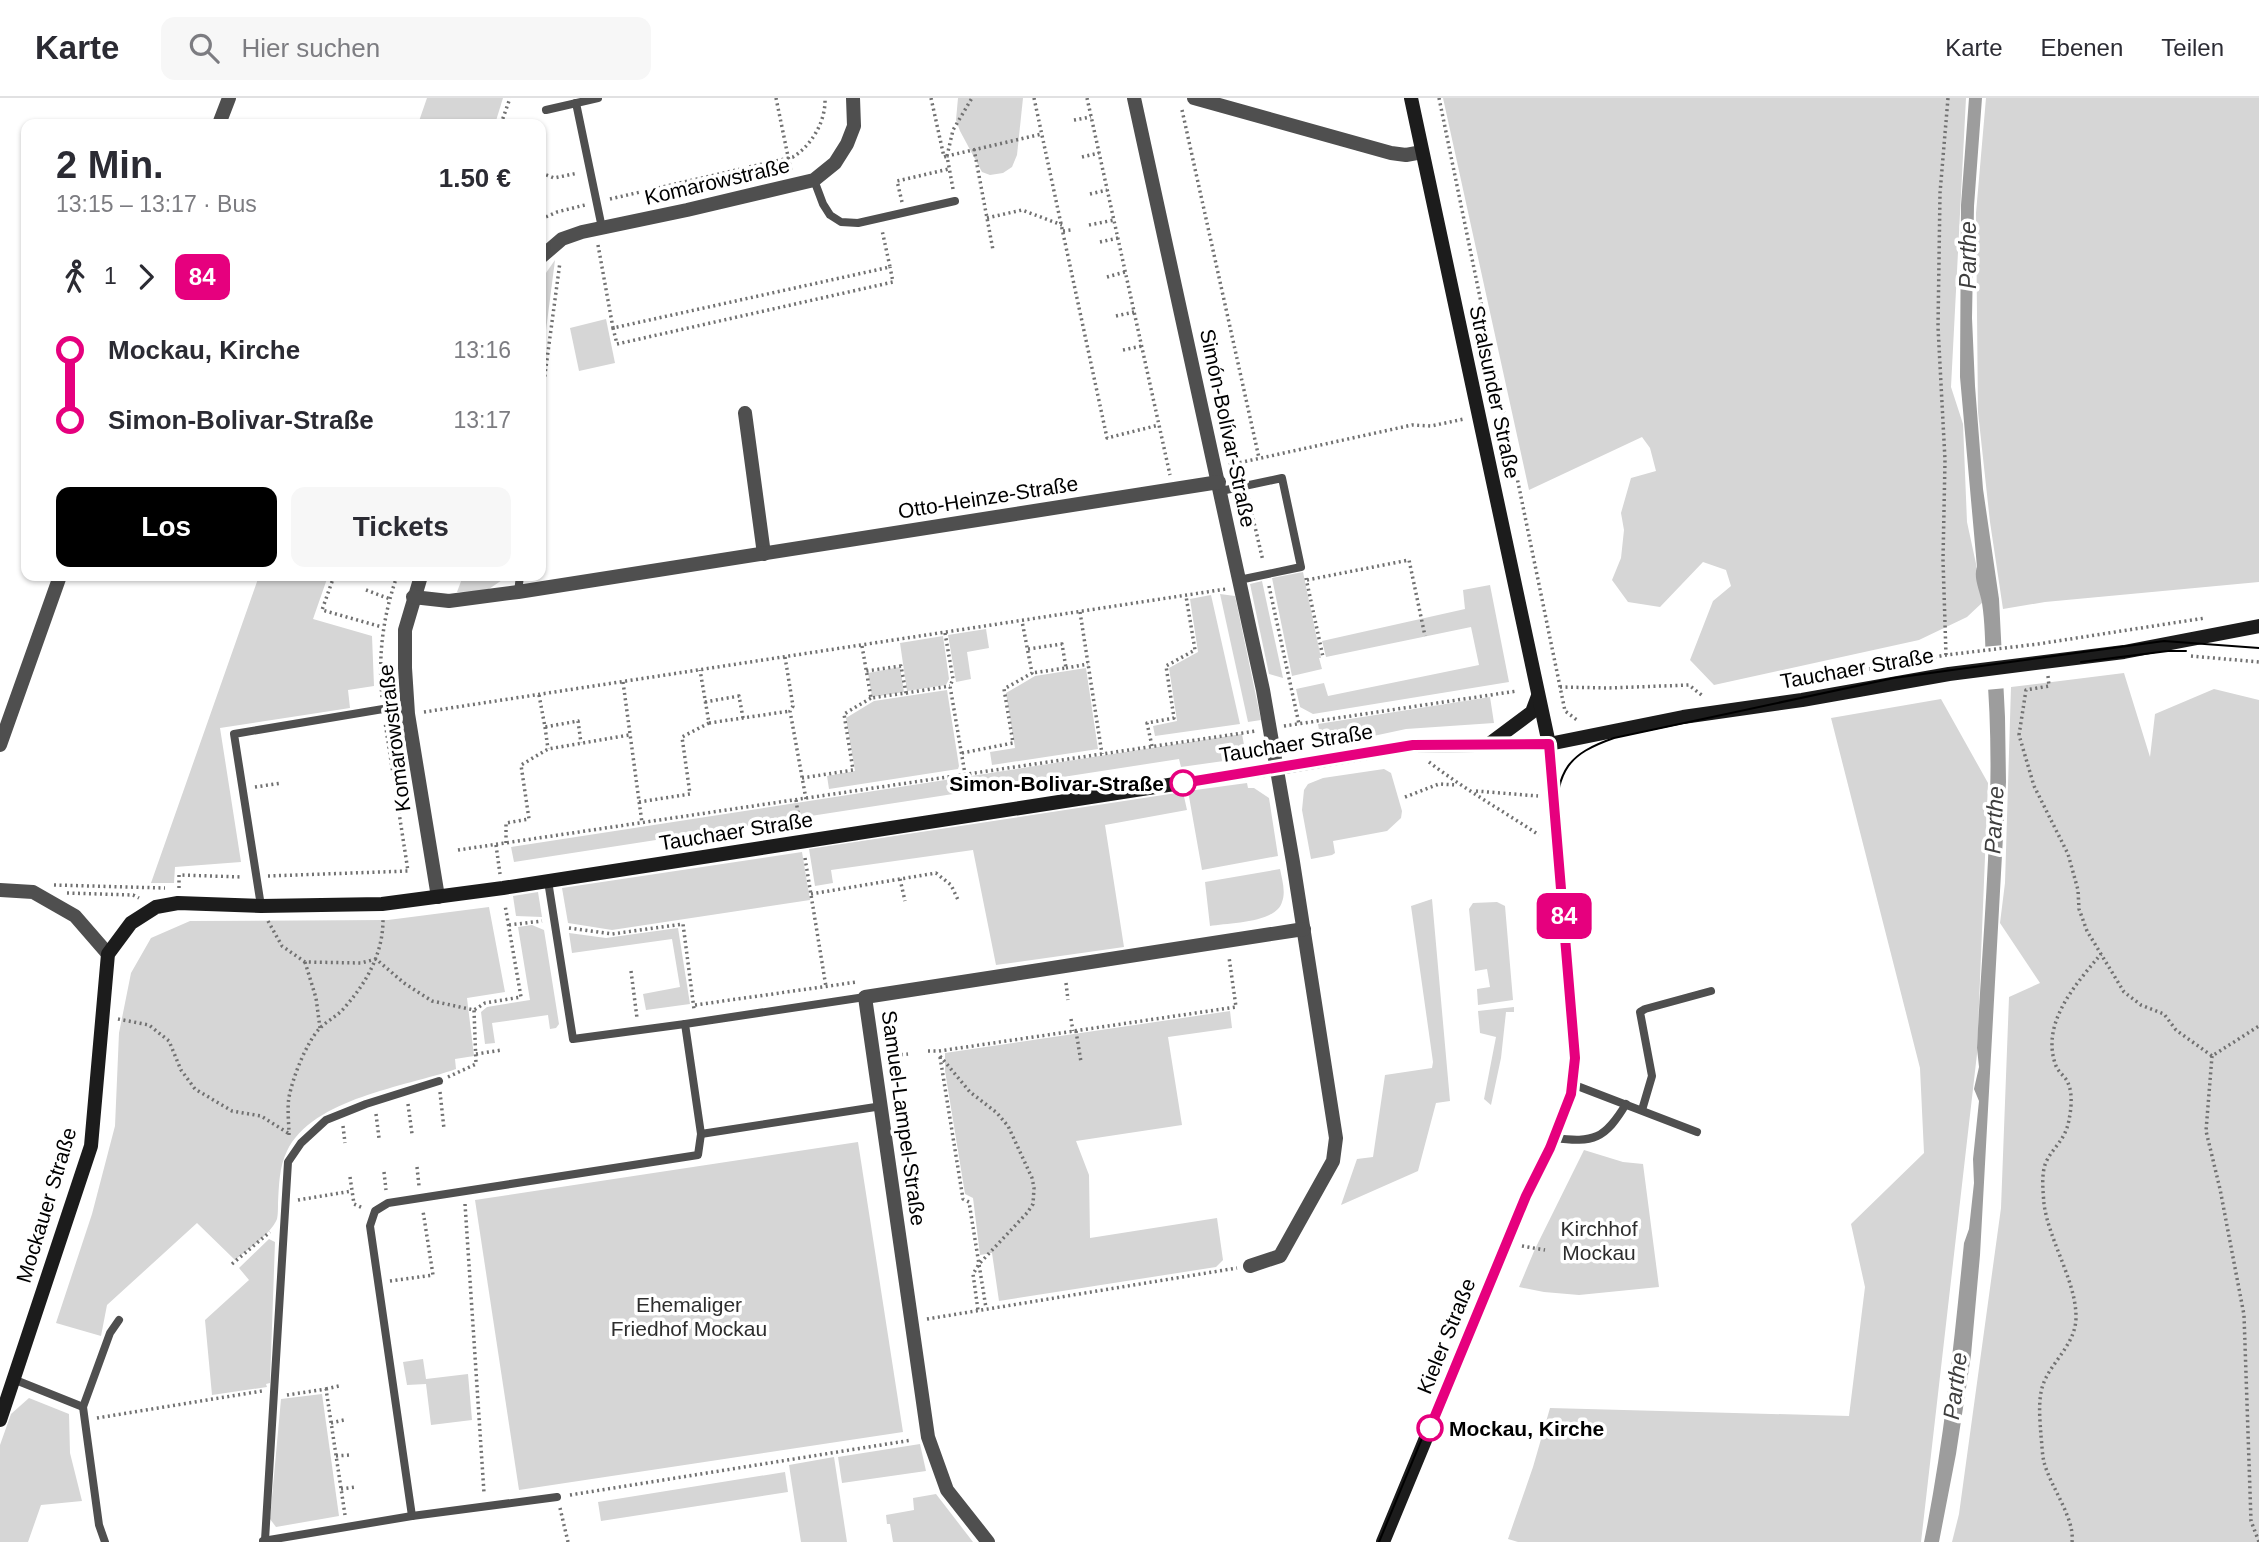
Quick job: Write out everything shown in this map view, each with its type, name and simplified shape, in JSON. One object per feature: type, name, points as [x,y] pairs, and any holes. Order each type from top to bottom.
[{"type":"street","points":[[221,119],[229,98]]},
{"type":"street","name":"Komarowstraße","points":[[546,253],[562,239],[598,228],[814,180],[835,163],[847,144],[854,127],[853,98]]},
{"type":"street","name":"Simón-Bolívar-Straße","points":[[1134,98],[1219,480],[1278,768]]},
{"type":"street","points":[[1194,98],[1391,153],[1406,155],[1422,152]]},
{"type":"street","name":"Stralsunder Straße","points":[[1411,98],[1549,744]]},
{"type":"street","points":[[745,413],[764,554]]},
{"type":"street","name":"Otto-Heinze-Straße","points":[[413,597],[449,601],[519,592],[1174,490],[1219,480]]},
{"type":"street","points":[[0,745],[58,581]]},
{"type":"street","name":"Komarowstraße","points":[[419,581],[405,630],[408,710],[438,897]]},
{"type":"street","name":"Tauchaer Straße","points":[[108,954],[131,923],[156,907],[177,903],[382,904],[438,897],[1408,746],[1549,744],[1684,717],[1802,700],[1882,684],[2124,652],[2259,626]]},
{"type":"street","points":[[1489,744],[1532,712],[1538,695]]},
{"type":"street","points":[[1549,744],[1554,798]]},
{"type":"street","points":[[1250,1266],[1280,1256],[1333,1161],[1336,1138],[1278,768]]},
{"type":"street","name":"Kieler Straße","points":[[1383,1542],[1571,1094],[1575,1058],[1554,798]]},
{"type":"street","points":[[0,890],[37,888],[75,916],[108,954]]},
{"type":"street","name":"Samuel-Lampel-Straße","points":[[988,1542],[947,1490],[928,1437],[865,997],[1304,929]]},
{"type":"street","name":"Mockauer Straße","points":[[0,1420],[90,1146],[108,954]]},
{"type":"lane","points":[[546,110],[598,98]]},
{"type":"lane","points":[[576,103],[596,202],[598,228]]},
{"type":"lane","points":[[814,180],[830,215],[841,222],[858,223],[955,201]]},
{"type":"lane","points":[[1219,480],[1246,486],[1282,478],[1301,567],[1240,584]]},
{"type":"lane","points":[[519,592],[520,581]]},
{"type":"lane","points":[[264,905],[256,877],[234,734],[383,709],[408,710]]},
{"type":"lane","points":[[548,881],[573,1039],[865,997]]},
{"type":"lane","points":[[1642,1110],[1652,1076],[1640,1012],[1711,991]]},
{"type":"lane","points":[[412,1516],[370,1226],[373,1214],[380,1206],[388,1203],[421,1197],[698,1155],[701,1135],[685,1024]]},
{"type":"lane","points":[[439,1081],[326,1120],[302,1143],[288,1162],[263,1541],[412,1516],[557,1497]]},
{"type":"lane","points":[[1572,1084],[1697,1132]]},
{"type":"lane","points":[[1552,1143],[1600,1136],[1614,1124],[1626,1104]]},
{"type":"lane","points":[[701,1135],[881,1106]]},
{"type":"lane","points":[[105,1542],[99,1525],[83,1407],[110,1334],[118,1321]]},
{"type":"lane","points":[[13,1380],[83,1407]]},
{"type":"path","points":[[503,119],[510,98]]},
{"type":"path","points":[[776,98],[794,185]]},
{"type":"path","points":[[546,217],[596,202],[788,159],[801,152],[815,134],[825,107],[825,98]]},
{"type":"path","points":[[931,98],[944,157],[1042,134]]},
{"type":"path","points":[[955,201],[947,156],[953,130],[972,98]]},
{"type":"path","points":[[1034,98],[1107,438],[1159,425]]},
{"type":"path","points":[[1087,98],[1174,490]]},
{"type":"path","points":[[1179,98],[1259,458]]},
{"type":"path","points":[[1439,98],[1565,711],[1574,720]]},
{"type":"path","points":[[1945,650],[1942,560],[1945,460],[1938,327],[1940,193],[1948,98]]},
{"type":"path","points":[[1074,120],[1091,117]]},
{"type":"path","points":[[974,149],[993,250]]},
{"type":"path","points":[[1082,157],[1099,153]]},
{"type":"path","points":[[924,167],[925,174]]},
{"type":"path","points":[[904,212],[897,181],[949,169]]},
{"type":"path","points":[[546,175],[554,178],[590,171]]},
{"type":"path","points":[[1090,194],[1107,190]]},
{"type":"path","points":[[987,218],[1022,210],[1062,225]]},
{"type":"path","points":[[598,228],[617,344],[893,282],[879,218]]},
{"type":"path","points":[[1089,225],[1114,220]]},
{"type":"path","points":[[1063,231],[1071,230]]},
{"type":"path","points":[[1100,242],[1118,238]]},
{"type":"path","points":[[546,363],[562,239]]},
{"type":"path","points":[[613,328],[890,267]]},
{"type":"path","points":[[1107,277],[1125,272]]},
{"type":"path","points":[[1116,316],[1134,312]]},
{"type":"path","points":[[1124,350],[1142,346]]},
{"type":"path","points":[[1219,480],[1241,463],[1259,458],[1412,425],[1431,426],[1479,416]]},
{"type":"path","points":[[1241,463],[1299,724]]},
{"type":"path","points":[[1307,580],[1409,560],[1425,636]]},
{"type":"path","points":[[1301,567],[1307,580],[1323,657]]},
{"type":"path","points":[[332,581],[322,610],[383,627],[405,630]]},
{"type":"path","points":[[180,888],[180,875],[256,877],[408,871],[380,677],[383,627],[395,581]]},
{"type":"path","points":[[408,710],[539,695],[1186,596],[1240,584]]},
{"type":"path","points":[[366,590],[390,599]]},
{"type":"path","points":[[1152,746],[1147,723],[1174,718],[1166,666],[1195,650],[1186,596]]},
{"type":"path","points":[[1080,612],[1102,754]]},
{"type":"path","points":[[1950,654],[2038,644],[2218,616]]},
{"type":"path","points":[[1023,621],[1032,673]]},
{"type":"path","points":[[945,633],[953,679],[950,686],[965,774]]},
{"type":"path","points":[[1028,649],[1062,645],[1066,668]]},
{"type":"path","points":[[862,646],[871,698]]},
{"type":"path","points":[[2183,654],[2259,662]]},
{"type":"path","points":[[785,657],[793,706],[790,711],[806,799]]},
{"type":"path","points":[[962,753],[1013,743],[1004,689],[1032,673],[1088,664]]},
{"type":"path","points":[[866,671],[901,666],[906,693]]},
{"type":"path","points":[[700,670],[709,723]]},
{"type":"path","points":[[624,682],[642,823]]},
{"type":"path","points":[[1560,687],[1689,685],[1708,700]]},
{"type":"path","points":[[802,779],[853,770],[844,713],[871,698],[950,686]]},
{"type":"path","points":[[2049,686],[2026,690],[2019,735],[2034,786],[2068,853],[2078,890],[2079,909],[2087,931],[2124,992],[2141,1005],[2164,1014],[2176,1030],[2213,1056]]},
{"type":"path","points":[[458,850],[1517,691]]},
{"type":"path","points":[[539,695],[548,749]]},
{"type":"path","points":[[705,702],[739,696],[743,718]]},
{"type":"path","points":[[639,802],[690,794],[682,737],[709,723],[790,711]]},
{"type":"path","points":[[545,727],[578,721],[581,743]]},
{"type":"path","points":[[506,844],[506,823],[529,818],[522,765],[548,749],[629,735]]},
{"type":"path","points":[[1408,746],[1460,785],[1474,791],[1559,848]]},
{"type":"path","points":[[243,789],[282,783]]},
{"type":"path","points":[[1405,797],[1439,784],[1460,785]]},
{"type":"path","points":[[1474,791],[1554,798]]},
{"type":"path","points":[[796,800],[826,987]]},
{"type":"path","points":[[496,845],[501,876]]},
{"type":"path","points":[[811,894],[936,873],[951,885],[959,902]]},
{"type":"path","points":[[900,879],[905,901]]},
{"type":"path","points":[[37,888],[166,888]]},
{"type":"path","points":[[37,888],[132,895],[156,907]]},
{"type":"path","points":[[289,1147],[289,1097],[305,1052],[320,1029],[344,1009],[376,960],[383,939],[382,904]]},
{"type":"path","points":[[264,905],[268,922],[282,946],[305,962],[361,963],[376,960]]},
{"type":"path","points":[[376,960],[432,1001],[474,1010],[485,1003],[521,997],[505,905]]},
{"type":"path","points":[[509,925],[542,921],[555,928],[612,934],[683,923],[695,1009],[683,1011]]},
{"type":"path","points":[[928,1051],[939,1054],[1236,1007],[1226,941]]},
{"type":"path","points":[[2072,1542],[2069,1522],[2044,1463],[2040,1412],[2042,1386],[2072,1338],[2076,1319],[2074,1301],[2045,1206],[2043,1184],[2046,1162],[2062,1141],[2069,1121],[2071,1098],[2068,1083],[2057,1070],[2051,1049],[2051,1033],[2063,1004],[2101,954]]},
{"type":"path","points":[[305,962],[316,998],[320,1029]]},
{"type":"path","points":[[631,971],[639,1030]]},
{"type":"path","points":[[694,1005],[863,981],[865,997]]},
{"type":"path","points":[[444,1129],[439,1081],[476,1065],[474,1010]]},
{"type":"path","points":[[637,1017],[649,1016]]},
{"type":"path","points":[[102,1017],[149,1025],[169,1041],[181,1070],[195,1089],[232,1111],[261,1116],[289,1134]]},
{"type":"path","points":[[1071,1019],[1081,1062]]},
{"type":"path","points":[[2213,1056],[2259,1026]]},
{"type":"path","points":[[476,1054],[502,1050]]},
{"type":"path","points":[[939,1054],[963,1199],[969,1202],[986,1309]]},
{"type":"path","points":[[939,1054],[962,1084],[997,1113],[1008,1126],[1034,1188],[1033,1203],[1027,1213],[979,1264],[973,1274],[978,1310]]},
{"type":"path","points":[[2213,1056],[2206,1131],[2244,1315],[2251,1521],[2259,1542]]},
{"type":"path","points":[[406,1092],[412,1133]]},
{"type":"path","points":[[374,1102],[379,1138]]},
{"type":"path","points":[[378,1283],[433,1275],[417,1167]]},
{"type":"path","points":[[384,1172],[388,1203]]},
{"type":"path","points":[[350,1177],[354,1203],[373,1214]]},
{"type":"path","points":[[286,1202],[352,1191]]},
{"type":"path","points":[[464,1191],[484,1506]]},
{"type":"path","points":[[232,1264],[285,1219]]},
{"type":"path","points":[[1507,1243],[1545,1250]]},
{"type":"path","points":[[911,1321],[1250,1266]]},
{"type":"path","points":[[301,1393],[339,1386]]},
{"type":"path","points":[[85,1420],[275,1389]]},
{"type":"path","points":[[326,1389],[344,1508]]},
{"type":"path","points":[[331,1423],[344,1420]]},
{"type":"path","points":[[568,1542],[557,1497],[928,1437]]},
{"type":"path","points":[[336,1456],[350,1454]]},
{"type":"path","points":[[341,1489],[355,1487]]},
{"type":"green space","points":[[427,98],[503,98],[497,119],[420,119]]},
{"type":"green space","points":[[958,98],[1023,98],[1017,155],[1012,167],[1003,173],[990,175],[982,172],[956,120]]},
{"type":"green space","points":[[1443,98],[1966,98],[1951,387],[1963,424],[1967,522],[1984,601],[1967,617],[1919,640],[1714,685],[1690,660],[1713,601],[1731,586],[1726,570],[1703,562],[1660,607],[1628,602],[1612,580],[1621,558],[1624,530],[1621,513],[1631,478],[1656,471],[1650,448],[1642,437],[1529,490]]},
{"type":"green space","points":[[1986,98],[2259,98],[2259,582],[2045,602],[2003,609],[1978,412],[1976,213]]},
{"type":"green space","points":[[555,260],[546,330],[546,273]]},
{"type":"green space","points":[[606,319],[615,363],[579,371],[570,328]]},
{"type":"green space","points":[[1303,572],[1322,669],[1292,676],[1272,578]]},
{"type":"green space","points":[[257,581],[326,581],[313,619],[372,636],[374,686],[348,690],[350,708],[220,728],[241,862],[175,867],[174,883],[151,883]]},
{"type":"green space","points":[[461,581],[501,581],[486,591],[457,592]]},
{"type":"green space","points":[[1262,581],[1283,678],[1269,674],[1250,584]]},
{"type":"green space","points":[[1490,585],[1509,682],[1313,714],[1300,707],[1296,689],[1324,683],[1328,696],[1479,665],[1471,627],[1326,657],[1322,641],[1465,609],[1463,590]]},
{"type":"green space","points":[[1220,594],[1235,596],[1261,720],[1248,722]]},
{"type":"green space","points":[[1211,595],[1240,724],[1155,736],[1153,726],[1177,721],[1169,668],[1198,652],[1190,599]]},
{"type":"green space","points":[[986,629],[989,648],[967,652],[971,679],[956,682],[948,635]]},
{"type":"green space","points":[[943,636],[949,679],[946,685],[907,691],[900,643]]},
{"type":"green space","points":[[900,667],[904,692],[872,697],[868,673]]},
{"type":"green space","points":[[1086,668],[1098,749],[992,765],[990,752],[1015,748],[1006,693],[1035,676]]},
{"type":"green space","points":[[2124,673],[2150,757],[2155,714],[2214,689],[2259,700],[2259,1542],[1952,1542],[1959,1514],[2001,1208],[2009,997],[2040,983],[2000,923],[2005,883],[2011,687]]},
{"type":"green space","points":[[947,690],[958,769],[829,789],[827,776],[855,771],[846,718],[874,701]]},
{"type":"green space","points":[[1490,697],[1494,723],[1406,729],[1322,747],[1318,724]]},
{"type":"green space","points":[[1941,699],[1988,783],[1977,1054],[1921,1542],[1518,1542],[1508,1539],[1550,1408],[1849,1416],[1865,1287],[1851,1224],[1924,1153],[1920,1068],[1831,718]]},
{"type":"green space","points":[[1242,734],[1246,756],[1238,759],[1181,767],[1179,759],[514,862],[511,847]]},
{"type":"green space","points":[[1384,769],[1391,773],[1402,811],[1401,818],[1387,831],[1333,841],[1335,853],[1311,859],[1302,810],[1304,790],[1308,784],[1323,778]]},
{"type":"green space","points":[[1247,783],[1248,788],[1254,788],[1269,798],[1278,856],[1202,870],[1188,791]]},
{"type":"green space","points":[[1183,792],[1187,810],[1105,825],[1124,947],[996,965],[973,850],[831,870],[833,883],[815,886],[809,849]]},
{"type":"green space","points":[[802,852],[810,900],[612,930],[568,923],[562,888]]},
{"type":"green space","points":[[1280,869],[1284,894],[1278,909],[1251,921],[1210,926],[1205,882]]},
{"type":"green space","points":[[538,892],[542,917],[516,916],[513,896]]},
{"type":"green space","points":[[1432,899],[1450,1101],[1436,1103],[1418,1171],[1341,1205],[1357,1159],[1373,1157],[1385,1075],[1432,1068],[1411,906]]},
{"type":"green space","points":[[1497,902],[1505,906],[1513,1000],[1478,1005],[1477,989],[1490,987],[1487,969],[1475,971],[1469,909],[1473,903]]},
{"type":"green space","points":[[489,907],[505,992],[467,998],[474,1056],[455,1059],[456,1069],[362,1097],[317,1118],[300,1133],[282,1163],[277,1219],[264,1236],[235,1260],[197,1223],[107,1305],[101,1336],[56,1323],[92,1214],[115,1126],[119,1033],[131,973],[151,938],[190,921],[388,920]]},
{"type":"green space","points":[[532,925],[544,930],[559,1024],[550,1029],[548,1015],[492,1023],[495,1043],[485,1044],[481,1012],[487,1007],[530,1000],[518,927]]},
{"type":"green space","points":[[678,928],[690,1004],[646,1010],[643,994],[680,987],[672,939],[572,953],[569,933],[606,938]]},
{"type":"green space","points":[[1514,1007],[1514,1012],[1506,1012],[1501,1058],[1491,1105],[1484,1099],[1496,1037],[1480,1033],[1478,1011]]},
{"type":"green space","points":[[1230,1011],[1232,1028],[1168,1037],[1182,1125],[1076,1141],[1089,1175],[1090,1238],[1217,1218],[1223,1260],[1216,1267],[999,1301],[992,1253],[980,1255],[973,1198],[965,1194],[945,1071],[945,1053]]},
{"type":"green space","name":"Ehemaliger Friedhof Mockau","points":[[858,1142],[903,1432],[519,1490],[475,1200]]},
{"type":"green space","name":"Kirchhof Mockau","points":[[1584,1150],[1623,1162],[1643,1164],[1659,1287],[1579,1295],[1519,1287]]},
{"type":"green space","points":[[269,1239],[275,1242],[270,1383],[266,1384],[267,1387],[212,1395],[205,1320],[249,1280],[239,1268]]},
{"type":"green space","points":[[423,1359],[426,1379],[468,1374],[472,1420],[431,1425],[426,1384],[407,1385],[403,1362]]},
{"type":"green space","points":[[322,1394],[339,1516],[276,1527],[270,1519],[281,1399]]},
{"type":"green space","points":[[29,1398],[69,1414],[70,1453],[82,1501],[41,1505],[28,1542],[0,1542],[0,1445],[11,1414]]},
{"type":"green space","points":[[920,1444],[926,1471],[842,1483],[838,1457]]},
{"type":"green space","points":[[834,1457],[847,1542],[801,1542],[789,1465]]},
{"type":"green space","points":[[785,1472],[788,1492],[601,1521],[598,1502]]},
{"type":"green space","points":[[936,1494],[973,1542],[893,1542],[886,1515],[914,1510],[913,1498]]},
{"type":"water","name":"Parthe","points":[[1969,98],[1982,98],[1974,206],[1972,318],[1983,489],[1999,599],[2006,782],[1980,1255],[1971,1355],[1939,1542],[1924,1542],[1943,1431],[1964,1243],[1969,1229],[1974,1183],[1973,1159],[1979,1101],[1974,1089],[1979,1067],[1977,1048],[1990,806],[1991,758],[1984,625],[1976,576],[1960,377],[1961,205]]},
{"type":"pier","points":[[2004,645],[2007,688],[1985,690],[1982,647]]},
{"type":"tram line","points":[[1556,819],[1559,788],[1568,766],[1586,751],[1614,738],[1894,678],[2164,641],[2259,648]]},
{"type":"tram line","points":[[2081,662],[2186,651]]},
{"type":"tram line","points":[[1379,1542],[1523,1195],[1550,1148]]},
{"type":"bus line","name":"84","points":[[1183,783],[1413,745],[1549,744],[1575,1058],[1571,1094],[1430,1428]]},
{"type":"place","name":"Simon-Bolivar-Straße","points":[[1183,783]]},
{"type":"place","name":"Mockau, Kirche","points":[[1430,1428]]}]
